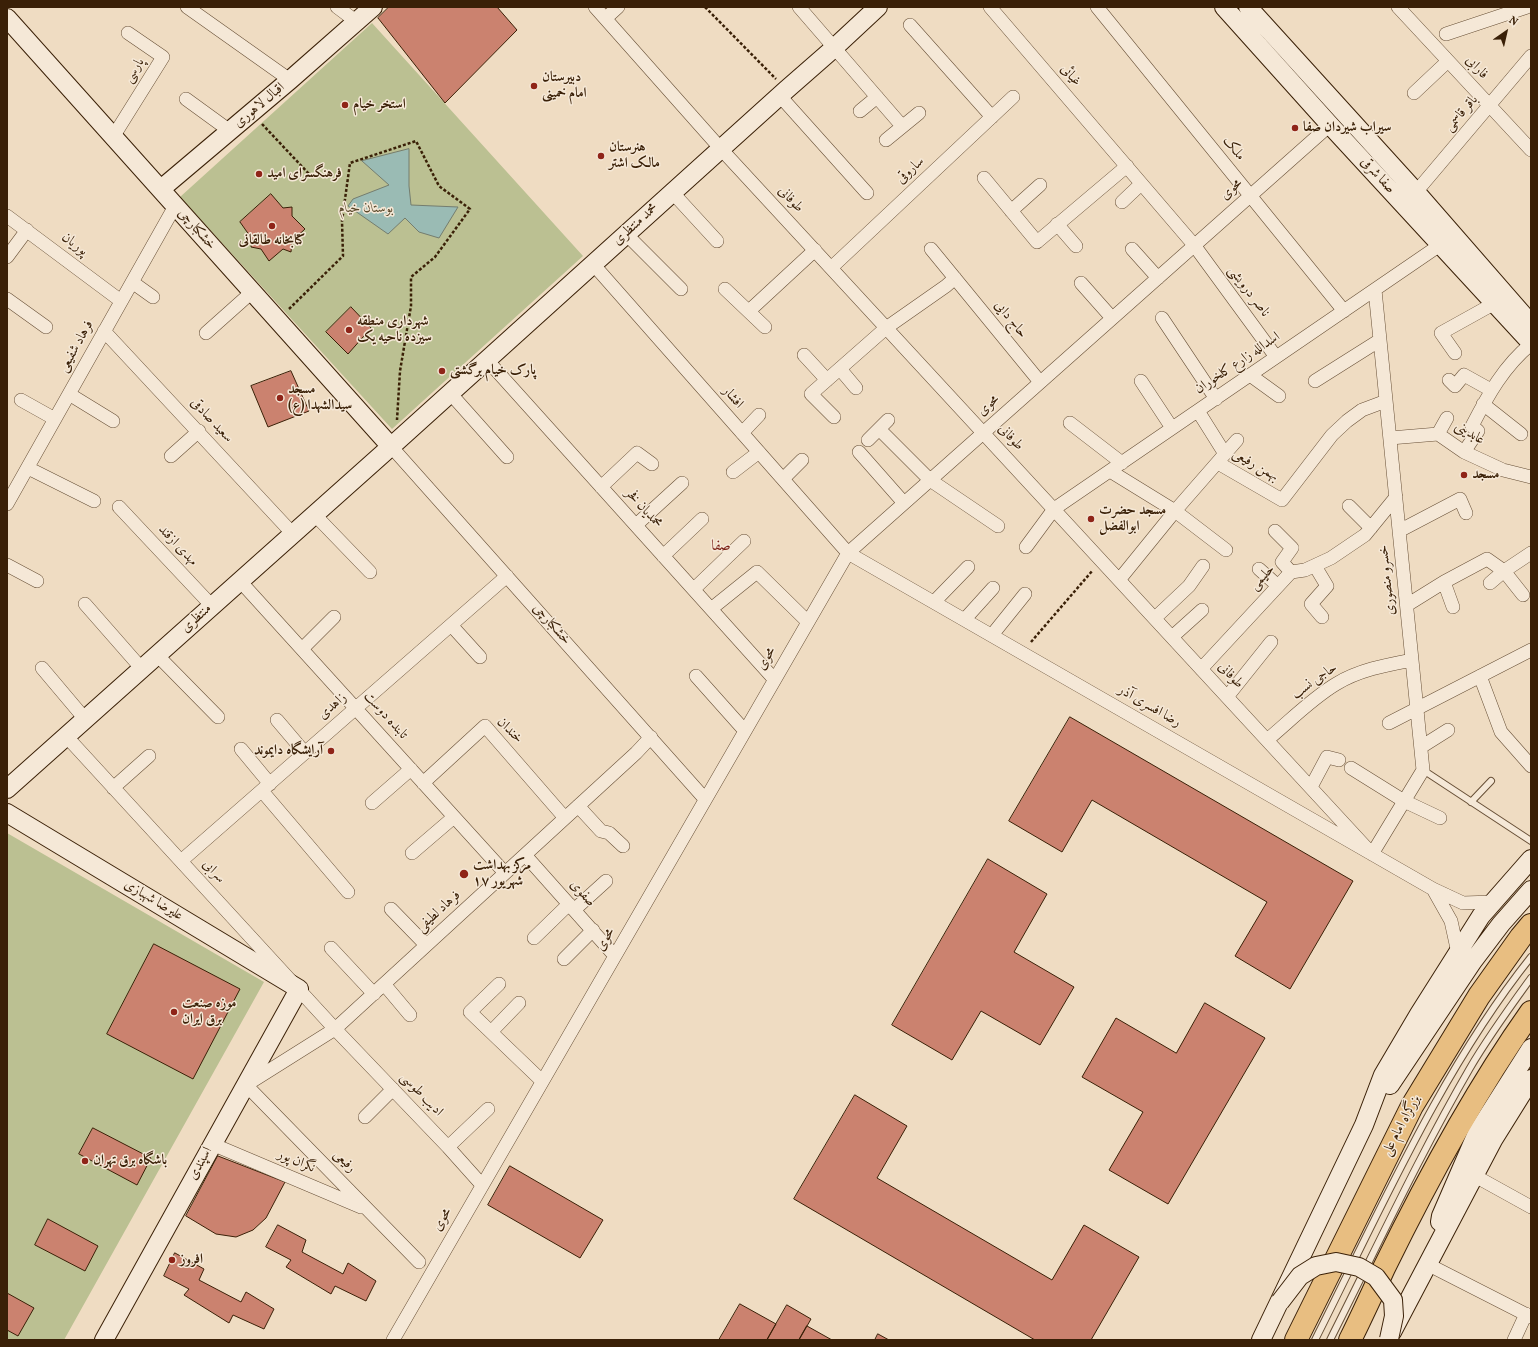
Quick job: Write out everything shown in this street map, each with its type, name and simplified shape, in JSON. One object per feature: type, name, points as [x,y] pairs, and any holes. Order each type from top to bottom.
[{"type":"highway","name":"بزرگراه امام علی","points":[[1296,1340],[1412,1106],[1479,996],[1531,925]]},
{"type":"highway","points":[[1350,1340],[1384,1269],[1444,1152],[1508,1044],[1531,1012]]},
{"type":"main road","name":"اقبال لاهوری","points":[[161,189],[252,113],[373,7]]},
{"type":"main road","name":"محمد منتظری","points":[[391,446],[878,7]]},
{"type":"main road","name":"صفا شرقی","points":[[1224,7],[1404,206],[1447,240]]},
{"type":"main road","name":"صفا شرقی","points":[[1248,7],[1416,192],[1447,240],[1501,300],[1531,343]]},
{"type":"main road","name":"خشکبارچی","points":[[7,18],[391,446]]},
{"type":"main road","points":[[1330,125],[1343,112]]},
{"type":"main road","points":[[1404,206],[1416,192]]},
{"type":"main road","name":"صفا شرقی","points":[[1501,300],[1531,324]]},
{"type":"main road","name":"منتظری","points":[[7,789],[391,446]]},
{"type":"main road","name":"علیرضا شهبازی","points":[[7,813],[299,989]]},
{"type":"main road","points":[[1262,1340],[1364,1125],[1383,1075],[1481,916],[1531,859]]},
{"type":"main road","points":[[1364,1125],[1473,961],[1501,924],[1531,890]]},
{"type":"main road","name":"اسپندی","points":[[104,1340],[299,989]]},
{"type":"main road","points":[[1429,1261],[1441,1216],[1477,1134],[1531,1048]]},
{"type":"main road","points":[[1389,1340],[1493,1140],[1531,1079]]},
{"type":"main road","points":[[1280,1302],[1300,1276],[1316,1266],[1336,1262],[1359,1267],[1376,1277],[1393,1300],[1394,1316],[1389,1340]]},
{"type":"street","points":[[187,7],[290,80]]},
{"type":"street","points":[[337,7],[357,22]]},
{"type":"street","name":"طوفانی","points":[[595,7],[720,149],[1372,854]]},
{"type":"street","points":[[606,18],[618,7]]},
{"type":"street","points":[[800,7],[902,126]]},
{"type":"street","name":"غیائی","points":[[990,7],[1194,245]]},
{"type":"street","name":"ملک","points":[[1097,7],[1344,311]]},
{"type":"street","name":"فارابی","points":[[1398,7],[1531,150]]},
{"type":"street","points":[[1446,34],[1528,7],[1531,10]]},
{"type":"street","points":[[910,25],[992,117]]},
{"type":"street","name":"پارسی","points":[[113,137],[163,57],[128,34]]},
{"type":"street","name":"باقر قاسمی","points":[[1416,192],[1531,56]]},
{"type":"street","points":[[1414,93],[1448,61]]},
{"type":"street","points":[[783,93],[867,193]]},
{"type":"street","points":[[860,111],[877,97]]},
{"type":"street","name":"ساروقی","points":[[831,268],[1013,97]]},
{"type":"street","points":[[186,99],[230,131]]},
{"type":"street","points":[[886,140],[919,113]]},
{"type":"street","name":"محوی","points":[[393,1340],[848,553],[1330,125]]},
{"type":"street","points":[[984,178],[1037,242],[1126,166]]},
{"type":"street","points":[[1011,211],[1040,184]]},
{"type":"street","points":[[1122,202],[1141,184]]},
{"type":"street","points":[[672,192],[717,241]]},
{"type":"street","name":"فرهاد شفیعی","points":[[9,496],[28,468],[175,206]]},
{"type":"street","name":"پوریان","points":[[7,216],[121,301]]},
{"type":"street","points":[[1057,224],[1076,246]]},
{"type":"street","points":[[7,257],[27,230]]},
{"type":"street","points":[[626,234],[681,289]]},
{"type":"street","name":"اسدالله زارع کلخوران","points":[[1026,547],[1054,509],[1447,240]]},
{"type":"street","name":"ناصر درویشی","points":[[1194,245],[1276,357]]},
{"type":"street","name":"حاج دایی","points":[[931,249],[1040,382]]},
{"type":"street","points":[[749,311],[815,250]]},
{"type":"street","points":[[1132,250],[1158,278]]},
{"type":"street","name":"افشار","points":[[593,264],[848,553]]},
{"type":"street","points":[[834,417],[811,394],[886,328],[955,278]]},
{"type":"street","points":[[132,282],[153,296]]},
{"type":"street","points":[[1081,283],[1112,318]]},
{"type":"street","points":[[725,289],[765,327]]},
{"type":"street","name":"خسرو منصوری","points":[[1375,290],[1423,770]]},
{"type":"street","points":[[206,333],[252,292]]},
{"type":"street","points":[[7,298],[46,327]]},
{"type":"street","points":[[1455,353],[1440,332],[1501,300]]},
{"type":"street","points":[[1162,318],[1216,398]]},
{"type":"street","name":"سعید صادقی","points":[[104,331],[199,431],[293,534]]},
{"type":"street","points":[[1315,382],[1380,340]]},
{"type":"street","points":[[1464,452],[1478,431],[1472,426],[1491,390],[1511,362],[1531,343]]},
{"type":"street","points":[[804,354],[827,380]]},
{"type":"street","name":"محمدیان فخر","points":[[487,360],[774,679]]},
{"type":"street","points":[[840,369],[856,388]]},
{"type":"street","points":[[1250,375],[1280,396]]},
{"type":"street","points":[[1449,380],[1455,386],[1464,375],[1491,390]]},
{"type":"street","points":[[1141,381],[1172,428]]},
{"type":"street","points":[[450,393],[507,457]]},
{"type":"street","points":[[69,394],[113,421]]},
{"type":"street","points":[[21,400],[55,419]]},
{"type":"street","name":"بهمن رفیعی","points":[[1119,580],[1175,511],[1221,458],[1282,500],[1332,435],[1347,420],[1362,410],[1386,401]]},
{"type":"street","points":[[1483,404],[1521,434]]},
{"type":"street","points":[[1198,411],[1221,458],[1237,440]]},
{"type":"street","points":[[742,432],[759,415]]},
{"type":"street","points":[[1438,434],[1447,418]]},
{"type":"street","points":[[1070,423],[1122,463]]},
{"type":"street","points":[[868,440],[884,424],[930,480],[998,526]]},
{"type":"street","points":[[172,456],[199,431]]},
{"type":"street","name":"عابدینی","points":[[1390,438],[1438,434],[1464,452],[1503,470],[1531,477]]},
{"type":"street","name":"خشکبارچی","points":[[391,446],[705,799]]},
{"type":"street","points":[[733,472],[759,452]]},
{"type":"street","points":[[859,452],[904,503]]},
{"type":"street","points":[[601,487],[637,453],[652,464]]},
{"type":"street","points":[[783,479],[802,460]]},
{"type":"street","points":[[28,468],[94,501]]},
{"type":"street","points":[[1110,471],[1175,511],[1226,550]]},
{"type":"street","points":[[636,525],[682,483]]},
{"type":"street","name":"حلیمی","points":[[1201,669],[1291,572],[1305,570],[1331,558],[1365,535],[1396,497]]},
{"type":"street","points":[[1399,531],[1460,499],[1466,513]]},
{"type":"street","points":[[1350,506],[1371,528]]},
{"type":"street","name":"مهدی ازقند","points":[[119,507],[212,606]]},
{"type":"street","points":[[314,514],[370,572]]},
{"type":"street","points":[[663,556],[702,519]]},
{"type":"street","points":[[1275,531],[1292,548],[1282,562],[1291,572]]},
{"type":"street","points":[[694,589],[744,541]]},
{"type":"street","name":"رضا افسری آذر","points":[[848,553],[1433,889],[1463,903],[1493,902]]},
{"type":"street","points":[[1490,583],[1504,571],[1531,553]]},
{"type":"street","points":[[1406,605],[1444,582],[1487,559],[1504,571],[1523,595]]},
{"type":"street","points":[[7,565],[38,581]]},
{"type":"street","points":[[934,602],[968,566]]},
{"type":"street","points":[[1155,618],[1189,586],[1203,566]]},
{"type":"street","points":[[1315,566],[1327,586],[1311,604],[1322,617]]},
{"type":"street","points":[[1259,569],[1278,586]]},
{"type":"street","points":[[711,609],[757,572],[808,622]]},
{"type":"street","name":"زاهدی","points":[[181,861],[507,576]]},
{"type":"street","name":"تابنده دوست","points":[[240,582],[505,873]]},
{"type":"street","points":[[1444,582],[1453,607]]},
{"type":"street","points":[[965,619],[993,588]]},
{"type":"street","points":[[992,635],[1025,594]]},
{"type":"street","points":[[85,604],[142,669]]},
{"type":"street","points":[[1172,637],[1202,610]]},
{"type":"street","points":[[302,649],[334,617]]},
{"type":"street","points":[[451,625],[480,657]]},
{"type":"street","points":[[1227,697],[1271,642]]},
{"type":"street","points":[[1389,723],[1480,676],[1530,654]]},
{"type":"street","points":[[157,655],[218,717]]},
{"type":"street","name":"حاجی نسب","points":[[1267,740],[1317,697],[1337,683],[1374,668],[1412,660]]},
{"type":"street","points":[[42,668],[85,719]]},
{"type":"street","points":[[696,676],[745,731]]},
{"type":"street","points":[[1480,676],[1501,732],[1531,766]]},
{"type":"street","points":[[277,720],[305,753]]},
{"type":"street","name":"خندان","points":[[423,782],[485,726],[565,818]]},
{"type":"street","points":[[1421,747],[1448,730]]},
{"type":"street","name":"سرابی","points":[[66,736],[336,1029]]},
{"type":"street","name":"فرهاد لطیفی","points":[[246,1085],[336,1029],[526,855],[636,753],[651,737]]},
{"type":"street","points":[[241,749],[266,787],[348,892]]},
{"type":"street","points":[[114,788],[149,756]]},
{"type":"street","points":[[1310,787],[1327,757],[1339,760]]},
{"type":"street","points":[[1351,768],[1404,801],[1440,818]]},
{"type":"street","points":[[372,803],[411,769]]},
{"type":"street","points":[[1372,854],[1423,770]]},
{"type":"street","points":[[578,806],[601,831],[609,833],[623,846]]},
{"type":"street","points":[[412,853],[454,816]]},
{"type":"street","name":"صفوی","points":[[526,855],[615,956]]},
{"type":"street","points":[[534,938],[606,881]]},
{"type":"street","points":[[1433,889],[1450,921],[1458,953]]},
{"type":"street","points":[[391,909],[426,945]]},
{"type":"street","points":[[564,959],[593,930]]},
{"type":"street","points":[[331,948],[374,994]]},
{"type":"street","points":[[384,984],[410,1015]]},
{"type":"street","points":[[499,984],[470,1012],[542,1081]]},
{"type":"street","points":[[491,1032],[519,1003]]},
{"type":"street","name":"ادیب طوسی","points":[[336,1029],[482,1185]]},
{"type":"street","name":"رفیعی","points":[[246,1085],[419,1262]]},
{"type":"street","points":[[365,1117],[393,1089]]},
{"type":"street","points":[[448,1147],[488,1109]]},
{"type":"street","name":"نگران پور","points":[[212,1144],[368,1210]]},
{"type":"street","points":[[1475,1176],[1531,1207]]},
{"type":"street","points":[[1429,1261],[1528,1315],[1514,1340]]},
{"type":"lane","points":[[1423,770],[1531,841]]},
{"type":"lane","points":[[1471,802],[1491,781]]},
{"type":"lane","points":[[1315,1340],[1433,1108],[1463,1055],[1498,1001],[1531,957]]},
{"type":"lane","points":[[1330,1340],[1397,1205],[1470,1067],[1531,978]]},
{"type":"path","points":[[705,7],[783,93]]},
{"type":"path","points":[[252,113],[310,175]]},
{"type":"path","points":[[278,320],[343,256],[342,221],[350,163],[416,141],[439,186],[470,209],[435,257],[411,277],[411,306],[400,371],[391,446]]},
{"type":"path","points":[[1022,652],[1101,560]]},
{"type":"green space","name":"بوستان خیام","points":[[372,23],[583,256],[392,429],[180,197]]},
{"type":"green space","name":"باشگاه برق تهران","points":[[7,833],[264,982],[64,1340],[7,1340]]},
{"type":"water","points":[[409,149],[409,186],[411,205],[458,207],[439,238],[419,232],[405,218],[388,234],[348,206],[353,199],[389,185],[362,161]]},
{"type":"building","points":[[389,7],[497,7],[517,30],[445,103],[378,18]]},
{"type":"building","name":"کتابخانه طالقانی","points":[[271,194],[283,208],[292,207],[292,216],[305,229],[292,241],[291,252],[283,249],[269,261],[261,249],[251,247],[252,239],[240,222]]},
{"type":"building","name":"شهرداری منطقه سیزده ناحیه یک","points":[[351,307],[371,328],[348,354],[326,332]]},
{"type":"building","name":"مسجد سیدالشهدا (ع)","points":[[291,371],[309,411],[268,427],[251,386]]},
{"type":"building","points":[[1070,717],[1353,881],[1290,989],[1235,956],[1267,902],[1092,800],[1062,852],[1009,821]]},
{"type":"building","points":[[988,859],[1047,894],[1014,952],[1074,987],[1040,1045],[981,1011],[952,1060],[892,1025]]},
{"type":"building","name":"موزه صنعت برق ایران","points":[[154,944],[240,989],[193,1079],[107,1034]]},
{"type":"building","points":[[1205,1003],[1265,1038],[1168,1204],[1109,1170],[1143,1112],[1082,1077],[1116,1018],[1176,1053]]},
{"type":"building","points":[[855,1095],[907,1126],[877,1178],[1052,1280],[1084,1225],[1139,1257],[1091,1340],[1035,1340],[794,1199]]},
{"type":"building","points":[[93,1128],[151,1158],[137,1185],[79,1154]]},
{"type":"building","points":[[218,1156],[285,1182],[266,1218],[253,1230],[236,1237],[216,1234],[186,1216]]},
{"type":"building","points":[[510,1166],[603,1220],[580,1258],[488,1205]]},
{"type":"building","points":[[48,1219],[98,1246],[85,1271],[35,1245]]},
{"type":"building","points":[[278,1225],[306,1240],[302,1252],[343,1274],[348,1263],[376,1281],[366,1301],[335,1286],[331,1294],[286,1267],[291,1260],[266,1247]]},
{"type":"building","points":[[175,1253],[204,1269],[199,1280],[241,1302],[246,1292],[274,1309],[264,1329],[233,1315],[229,1323],[184,1295],[189,1289],[164,1276]]},
{"type":"building","points":[[7,1293],[34,1308],[18,1336],[7,1330]]},
{"type":"building","points":[[740,1304],[776,1324],[767,1340],[719,1340]]},
{"type":"building","points":[[787,1305],[811,1319],[799,1340],[767,1340]]},
{"type":"building","points":[[807,1326],[832,1340],[799,1340]]},
{"type":"building","points":[[878,1334],[889,1340],[875,1340]]},
{"type":"place","name":"دبیرستان امام خمینی","points":[[534,86]]},
{"type":"place","name":"استخر خیام","points":[[345,105]]},
{"type":"place","name":"سیراب شیردان صفا","points":[[1295,128]]},
{"type":"place","name":"هنرستان مالک اشتر","points":[[601,156]]},
{"type":"place","name":"فرهنگسرای امید","points":[[259,174]]},
{"type":"place","name":"کتابخانه طالقانی","points":[[272,226]]},
{"type":"place","name":"شهرداری منطقه سیزده ناحیه یک","points":[[349,330]]},
{"type":"place","name":"پارک خیام برگشتی","points":[[442,371]]},
{"type":"place","name":"مسجد سیدالشهدا (ع)","points":[[280,398]]},
{"type":"place","name":"مسجد","points":[[1464,475]]},
{"type":"place","name":"مسجد حضرت ابوالفضل","points":[[1091,519]]},
{"type":"place","name":"آرایشگاه دایموند","points":[[331,751]]},
{"type":"place","name":"مرکز بهداشت ۱۷ شهریور","points":[[464,874]]},
{"type":"place","name":"موزه صنعت برق ایران","points":[[174,1012]]},
{"type":"place","name":"باشگاه برق تهران","points":[[85,1161]]},
{"type":"place","name":"افروز","points":[[172,1260]]},
{"type":"district","name":"صفا","points":[[721,547]]}]
